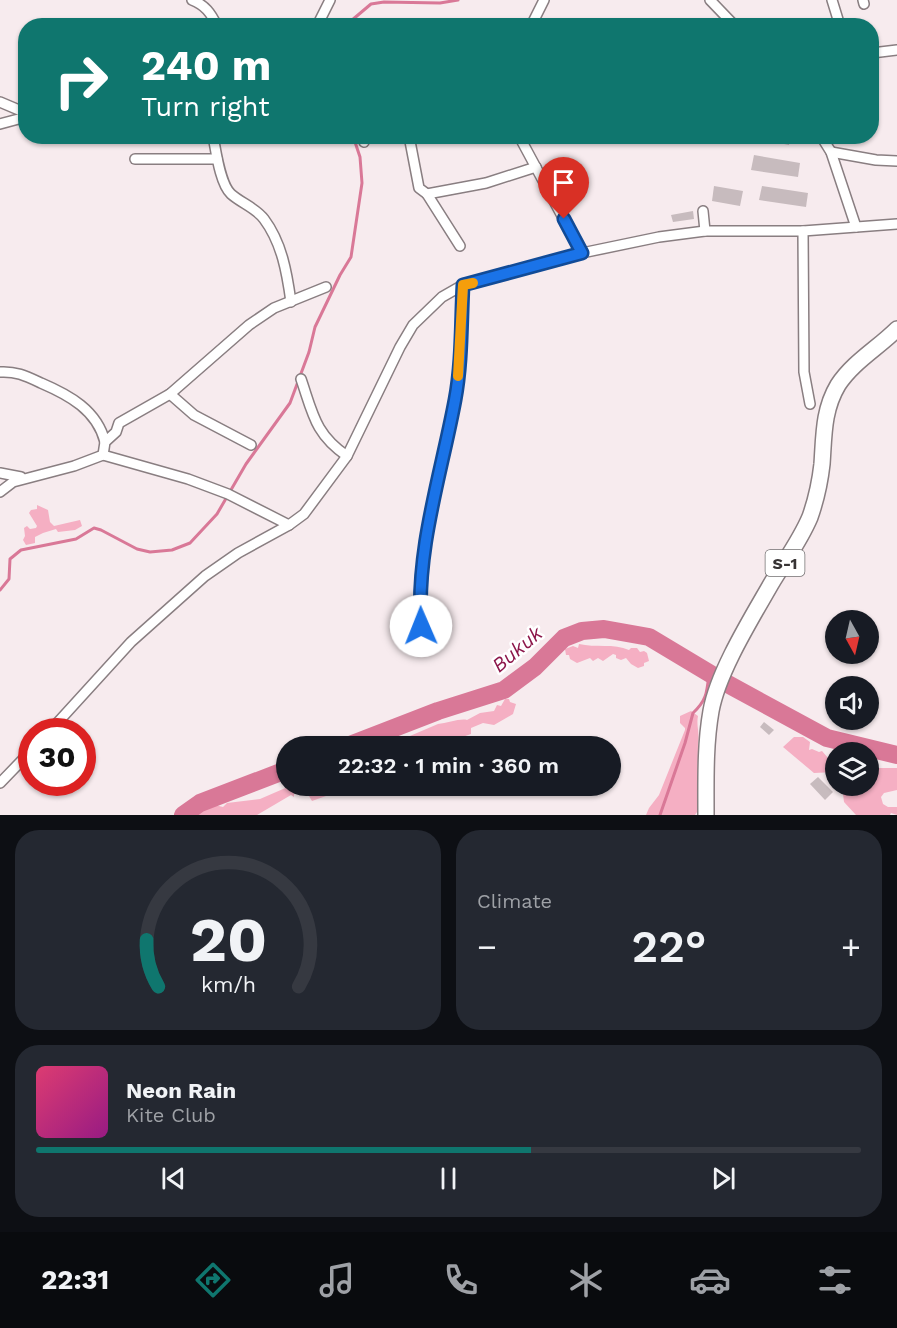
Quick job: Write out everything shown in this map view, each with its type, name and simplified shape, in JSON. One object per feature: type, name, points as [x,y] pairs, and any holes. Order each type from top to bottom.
[{"type":"main road","name":"S-1","points":[[706,815],[706,765],[711,709],[727,667],[772,583],[794,549],[809,517],[819,483],[823,426],[829,404],[839,384],[857,362],[882,344],[897,329]]},
{"type":"street","points":[[192,0],[203,4],[214,18]]},
{"type":"street","points":[[321,18],[330,0]]},
{"type":"street","points":[[535,18],[544,0]]},
{"type":"street","points":[[710,0],[727,18]]},
{"type":"street","points":[[832,0],[838,18]]},
{"type":"street","points":[[879,52],[897,50]]},
{"type":"street","points":[[0,102],[18,111]]},
{"type":"street","points":[[0,124],[18,118]]},
{"type":"street","points":[[214,144],[227,188],[263,218],[273,235],[286,270],[291,302]]},
{"type":"street","points":[[411,144],[419,188],[427,194],[460,246]]},
{"type":"street","points":[[523,144],[582,253]]},
{"type":"street","points":[[826,144],[831,152],[856,227]]},
{"type":"street","points":[[831,152],[876,160],[897,161]]},
{"type":"street","points":[[135,159],[217,159]]},
{"type":"street","points":[[427,194],[486,183],[536,167]]},
{"type":"street","points":[[704,211],[705,231]]},
{"type":"street","points":[[62,718],[130,642],[205,576],[238,553],[289,525],[304,514],[347,456],[413,325],[442,297],[463,285],[582,253],[659,237],[705,231],[803,231],[897,224]]},
{"type":"street","points":[[803,231],[804,372],[810,404]]},
{"type":"street","points":[[421,626],[420,604],[425,542],[456,396],[463,285]]},
{"type":"street","points":[[97,422],[110,425],[119,423],[170,394],[249,325],[274,308],[326,287]]},
{"type":"street","points":[[0,372],[11,371],[23,374],[80,403],[97,422],[105,442],[103,455]]},
{"type":"street","points":[[301,378],[320,430],[327,440],[347,456]]},
{"type":"street","points":[[170,394],[194,415],[251,445]]},
{"type":"street","points":[[105,442],[116,432],[119,423]]},
{"type":"street","points":[[0,492],[13,482],[74,466],[103,455],[188,479],[228,494],[289,525]]},
{"type":"street","points":[[0,473],[30,477]]},
{"type":"street","points":[[0,783],[18,764]]},
{"type":"shaded area","points":[[37,505],[48,510],[50,522],[54,526],[80,520],[82,526],[75,530],[58,532],[56,529],[43,533],[35,537],[35,543],[26,545],[23,540],[24,528],[27,526],[30,529],[36,528],[29,513],[37,509]]},
{"type":"shaded area","points":[[579,644],[629,650],[637,648],[640,652],[647,653],[649,661],[638,668],[626,658],[621,660],[613,654],[603,661],[598,658],[593,661],[590,658],[577,663],[566,655],[565,649],[573,646],[578,648]]},
{"type":"shaded area","points":[[505,699],[516,704],[513,714],[494,725],[483,723],[471,728],[471,734],[465,736],[410,736],[438,724],[467,720],[480,713],[494,711],[497,705],[501,706]]},
{"type":"shaded area","points":[[691,711],[698,716],[697,812],[695,815],[646,815],[659,795],[685,730],[680,723],[680,716]]},
{"type":"shaded area","points":[[794,737],[803,737],[810,742],[809,750],[822,751],[825,754],[825,772],[814,773],[783,747]]},
{"type":"shaded area","points":[[879,768],[897,768],[897,790],[884,793],[881,797],[883,804],[888,807],[897,807],[897,815],[891,813],[890,815],[856,815],[844,802],[843,796],[879,796]]},
{"type":"shaded area","points":[[276,792],[276,796],[289,796],[257,815],[194,815],[198,808],[205,807],[208,802],[214,802],[215,805],[223,807],[227,803],[260,799]]},
{"type":"shaded area","points":[[309,796],[326,796],[312,801]]},
{"type":"building","points":[[754,155],[800,163],[798,177],[751,170]]},
{"type":"building","points":[[714,186],[743,191],[740,206],[712,201]]},
{"type":"building","points":[[762,186],[808,193],[806,207],[759,200]]},
{"type":"building","points":[[693,211],[694,219],[673,222],[671,215]]},
{"type":"building","points":[[764,722],[774,730],[769,735],[760,727]]},
{"type":"building","points":[[818,777],[825,784],[825,796],[829,796],[825,800],[810,784]]},
{"type":"waterway","points":[[354,18],[371,4],[384,2],[440,3],[458,0]]},
{"type":"waterway","points":[[0,590],[9,579],[10,559],[21,550],[76,539],[94,528],[137,549],[150,552],[172,550],[190,543],[217,514],[246,464],[290,403],[309,352],[315,327],[351,257],[362,183],[360,157],[356,144]]},
{"type":"waterway","name":"Bukuk","points":[[373,736],[438,711],[504,690],[535,667],[564,638],[582,631],[604,629],[649,637],[714,676]]},
{"type":"waterway","points":[[660,815],[693,713],[706,695],[709,673]]},
{"type":"waterway","name":"Bukuk","points":[[724,682],[827,738],[897,755]]},
{"type":"waterway","name":"Bukuk","points":[[183,815],[200,803],[276,774]]},
{"type":"slow traffic","points":[[458,376],[463,285],[473,283]]},
{"type":"route","points":[[421,626],[420,604],[425,542],[456,396],[463,285],[582,253],[564,219]]}]
